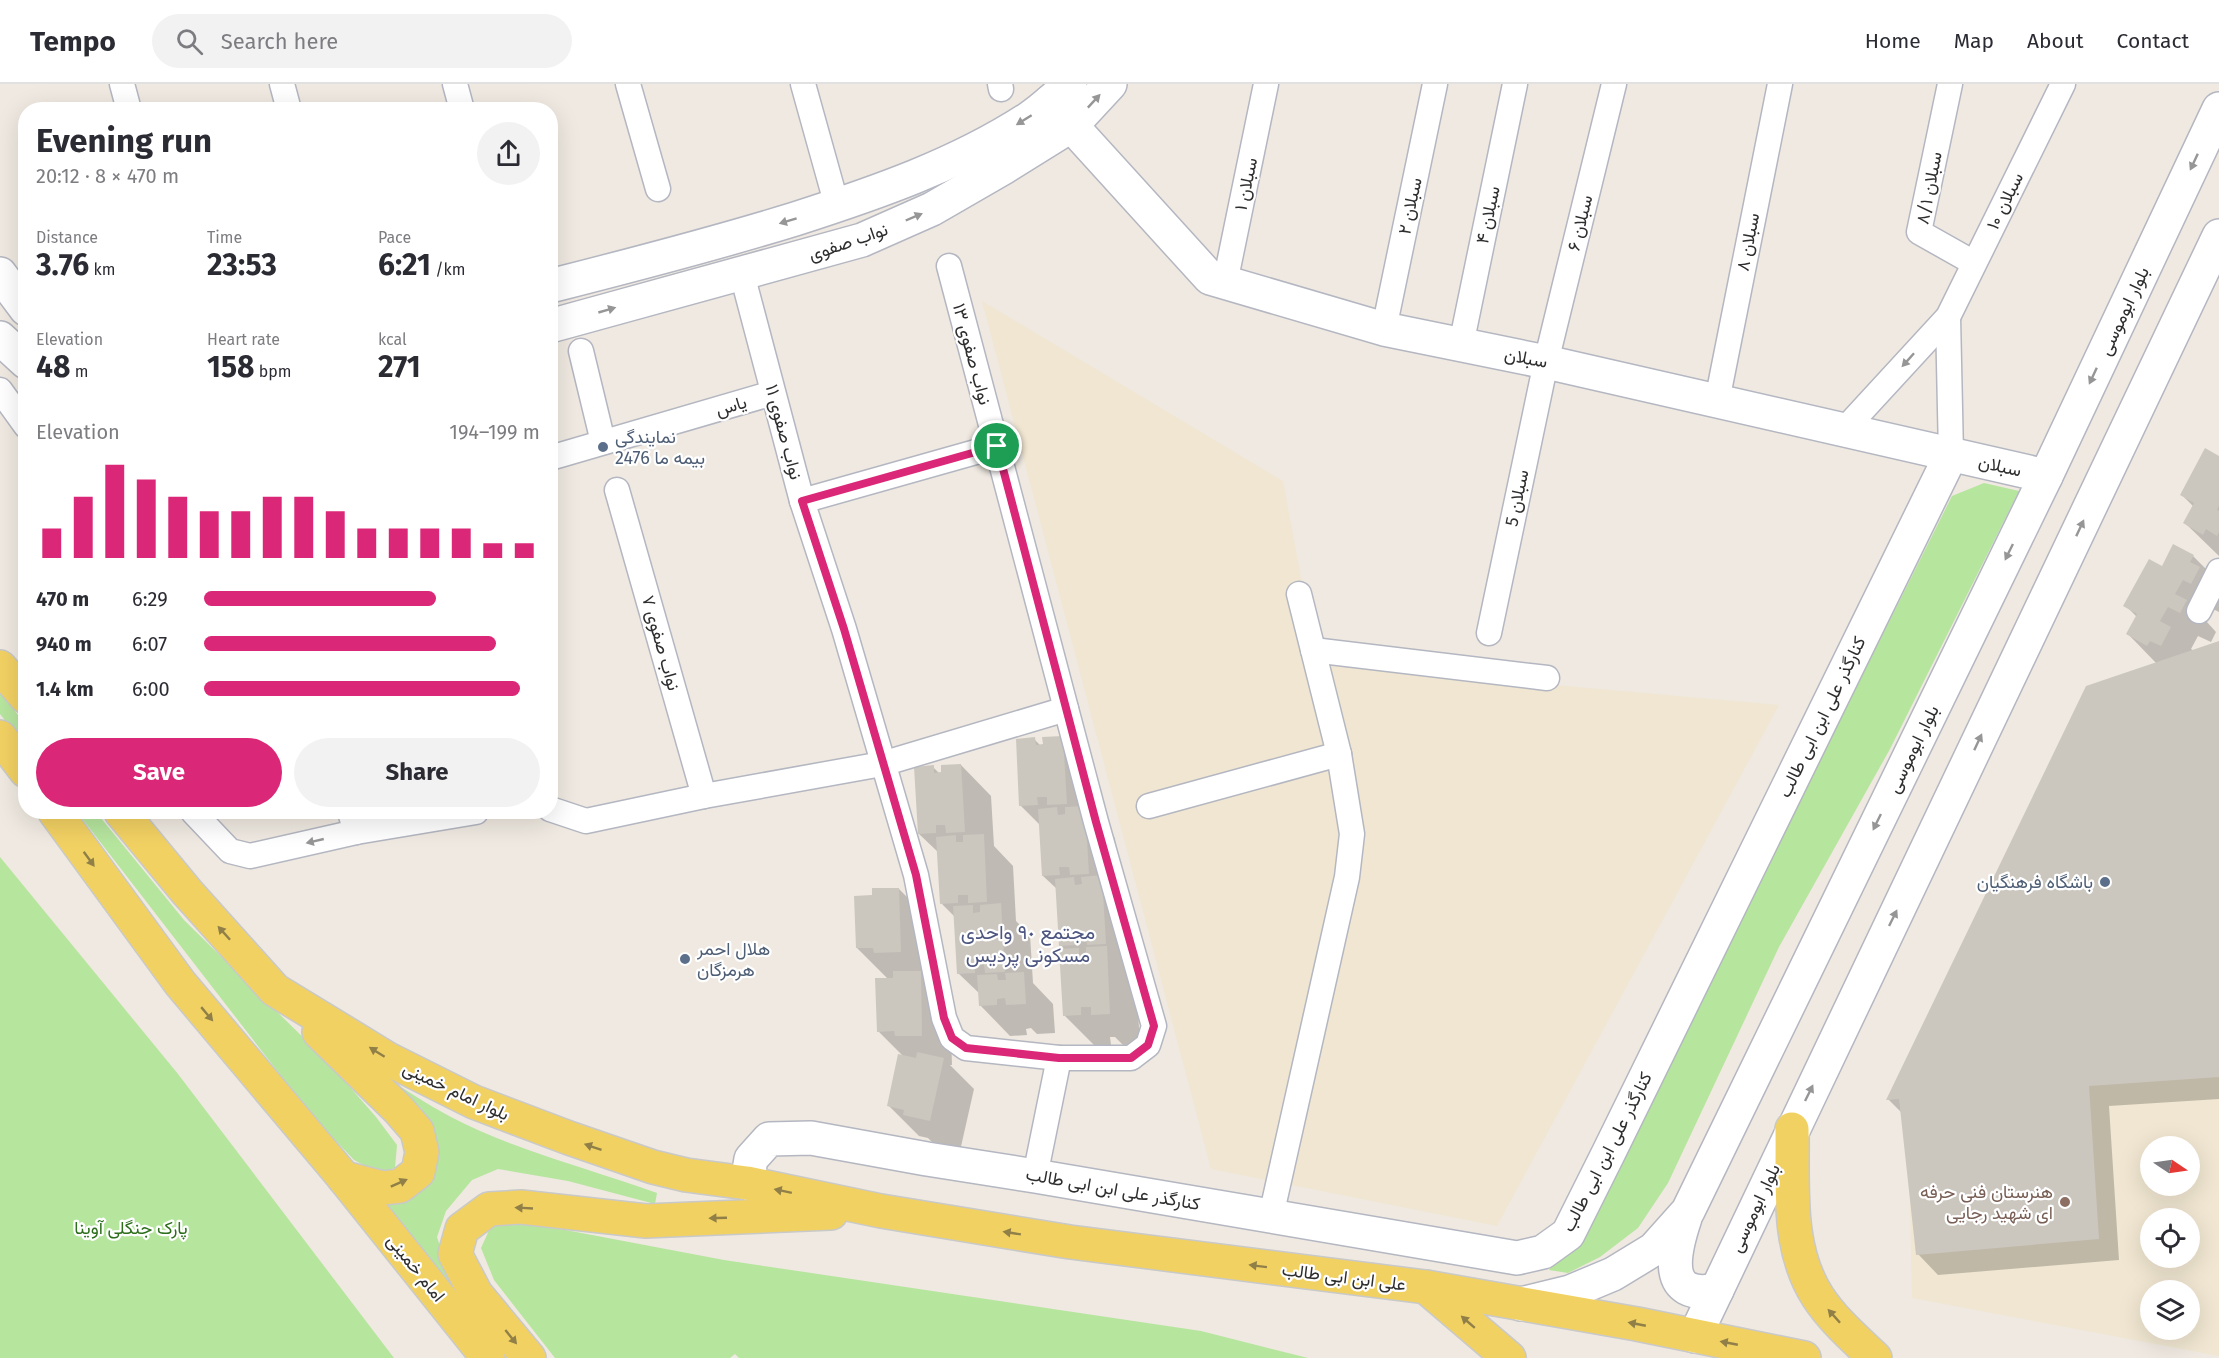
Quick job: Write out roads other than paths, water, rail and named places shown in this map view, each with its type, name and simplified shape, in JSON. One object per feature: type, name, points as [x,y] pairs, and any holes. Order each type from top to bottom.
[{"type":"main road","points":[[0,667],[18,688]]},
{"type":"main road","points":[[0,736],[18,760]]},
{"type":"main road","points":[[60,819],[180,983],[344,1178],[383,1188],[400,1186],[418,1172],[422,1152],[417,1131],[398,1109],[275,990]]},
{"type":"main road","name":"بلوار امام خمینی","points":[[127,819],[187,892],[275,990],[388,1059],[474,1102],[652,1167],[686,1175],[747,1183],[881,1211]]},
{"type":"main road","points":[[1792,1129],[1794,1221],[1798,1254],[1807,1279],[1818,1298],[1833,1316],[1875,1358]]},
{"type":"main road","name":"امام خمینی","points":[[344,1178],[488,1358]]},
{"type":"main road","points":[[529,1358],[476,1294],[455,1254],[462,1228],[489,1209],[521,1207],[646,1221],[881,1211]]},
{"type":"main road","name":"علی ابن ابی طالب","points":[[881,1211],[1070,1242],[1426,1287],[1521,1304],[1689,1347],[1804,1358]]},
{"type":"main road","points":[[1426,1287],[1509,1358]]},
{"type":"street","points":[[122,84],[127,102]]},
{"type":"street","points":[[282,84],[287,102]]},
{"type":"street","points":[[455,84],[460,102]]},
{"type":"street","points":[[628,84],[658,189]]},
{"type":"street","points":[[803,84],[837,206]]},
{"type":"street","name":"نواب صفوی","points":[[558,284],[732,238],[878,193],[956,158],[1029,118],[1110,84]]},
{"type":"street","name":"سبلان ۱","points":[[1225,283],[1266,84]]},
{"type":"street","name":"سبلان ۲","points":[[1384,329],[1435,84]]},
{"type":"street","name":"سبلان ۴","points":[[1461,345],[1515,84]]},
{"type":"street","name":"سبلان ۶","points":[[1546,362],[1614,84]]},
{"type":"street","name":"سبلان ۸","points":[[1717,401],[1780,84]]},
{"type":"street","name":"سبلان ۸/۱","points":[[1950,84],[1919,232],[1974,263]]},
{"type":"street","name":"سبلان ۱۰","points":[[1844,430],[1947,317],[2063,84]]},
{"type":"street","name":"نواب صفوی","points":[[558,324],[862,240],[932,209],[1003,168],[1064,103]]},
{"type":"street","name":"سبلان","points":[[1064,103],[1210,278],[1384,329],[1546,362],[2046,476]]},
{"type":"street","name":"بلوار ابوموسی","points":[[1521,1304],[1570,1292],[1613,1274],[1654,1249],[1688,1210],[2046,476],[2219,109]]},
{"type":"street","name":"بلوار ابوموسی","points":[[1689,1347],[2219,236]]},
{"type":"street","points":[[732,238],[742,274]]},
{"type":"street","name":"نواب صفوی ۱۳","points":[[949,266],[1066,709],[1154,1026],[1148,1045],[1131,1058],[1059,1058]]},
{"type":"street","points":[[0,274],[18,298]]},
{"type":"street","name":"نواب صفوی ۱۱","points":[[742,274],[802,501],[844,629],[916,875],[944,1018],[952,1038],[966,1048],[1059,1058]]},
{"type":"street","name":"سبلان ۱۰","points":[[1947,317],[1951,455]]},
{"type":"street","points":[[0,338],[18,355]]},
{"type":"street","points":[[580,351],[603,442]]},
{"type":"street","name":"سبلان 5","points":[[1489,633],[1546,362]]},
{"type":"street","points":[[0,390],[18,415]]},
{"type":"street","name":"یاس","points":[[558,456],[773,393]]},
{"type":"street","points":[[802,501],[997,446]]},
{"type":"street","name":"کنارگذر علی ابن ابی طالب","points":[[747,1183],[751,1159],[769,1139],[811,1138],[1517,1258],[1543,1252],[1568,1234],[1951,455]]},
{"type":"street","name":"نواب صفوی ۷","points":[[617,490],[704,796]]},
{"type":"street","points":[[2199,611],[2219,571]]},
{"type":"street","points":[[1271,1216],[1347,877],[1352,834],[1339,754],[1299,594]]},
{"type":"street","points":[[1313,650],[1547,678]]},
{"type":"street","points":[[558,811],[586,820],[882,764],[1066,709]]},
{"type":"street","points":[[1149,806],[1339,754]]},
{"type":"street","points":[[200,819],[230,851],[250,856],[353,822],[390,819]]},
{"type":"street","points":[[1035,1176],[1059,1058]]},
{"type":"street","points":[[1688,1210],[1675,1248],[1674,1268],[1683,1286],[1700,1293],[1717,1290]]},
{"type":"place","name":"نمایندگی بیمه ما 2476","points":[[603,447]]},
{"type":"place","name":"باشگاه فرهنگیان","points":[[2105,882]]},
{"type":"place","name":"هلال احمر هرمزگان","points":[[685,959]]},
{"type":"place","name":"هنرستان فنی حرفه ای شهید رجایی","points":[[2065,1202]]},
{"type":"district","name":"مجتمع ٩٠ واحدی مسکونی پردیس","points":[[1028,944]]},
{"type":"park label","name":"پارک جنگلی آوینا","points":[[131,1228]]}]
